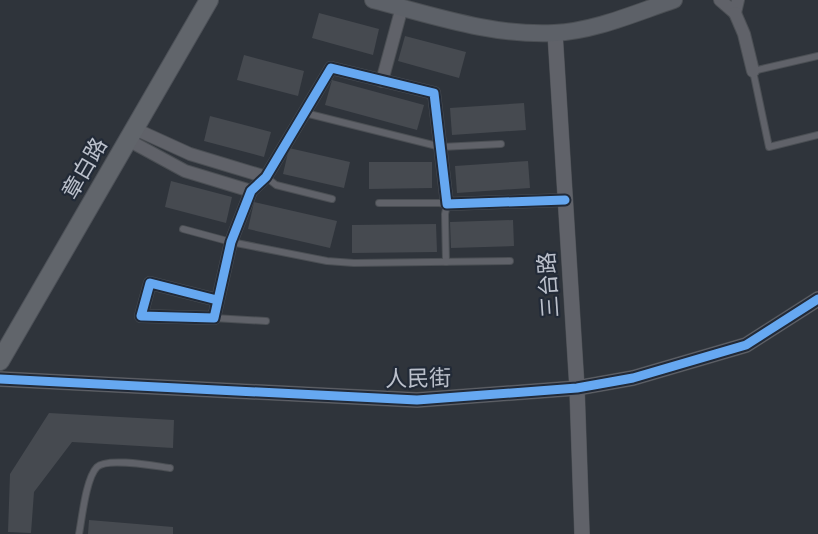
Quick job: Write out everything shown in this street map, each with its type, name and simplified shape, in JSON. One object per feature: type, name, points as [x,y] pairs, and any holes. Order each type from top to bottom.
[{"type":"main road","name":"章白路","points":[[0,361],[209,0]]},
{"type":"main road","points":[[373,0],[469,25],[511,32],[555,33],[589,28],[674,0]]},
{"type":"street","points":[[720,0],[737,6],[753,71]]},
{"type":"street","points":[[382,81],[402,8]]},
{"type":"street","name":"三台路","points":[[555,33],[577,388],[582,534]]},
{"type":"street","points":[[217,300],[150,283],[141,316],[214,318],[231,242],[250,191],[266,177],[332,68],[434,93],[447,204],[565,200]]},
{"type":"street","points":[[131,134],[266,177]]},
{"type":"street","points":[[131,134],[185,171],[250,191]]},
{"type":"street","name":"人民街","points":[[0,379],[417,400],[577,388],[633,378],[746,345],[818,299]]},
{"type":"lane","points":[[818,56],[753,71],[769,147],[818,135]]},
{"type":"lane","points":[[305,113],[441,147],[501,144]]},
{"type":"lane","points":[[266,177],[276,184],[332,199]]},
{"type":"lane","points":[[379,203],[447,204],[445,214],[446,262]]},
{"type":"lane","points":[[183,229],[231,242],[327,261],[354,263],[510,261]]},
{"type":"lane","points":[[214,318],[266,321]]},
{"type":"lane","points":[[79,534],[91,476],[98,466],[109,462],[170,468]]},
{"type":"building","points":[[319,13],[379,29],[373,55],[312,38]]},
{"type":"building","points":[[405,36],[466,52],[459,78],[398,61]]},
{"type":"building","points":[[244,55],[304,71],[298,96],[237,80]]},
{"type":"building","points":[[332,80],[424,105],[417,130],[325,105]]},
{"type":"building","points":[[524,103],[526,130],[452,135],[450,108]]},
{"type":"building","points":[[210,116],[271,132],[264,157],[204,141]]},
{"type":"building","points":[[289,148],[350,162],[344,188],[283,174]]},
{"type":"building","points":[[528,161],[530,188],[457,193],[455,166]]},
{"type":"building","points":[[369,162],[432,162],[432,188],[369,189]]},
{"type":"building","points":[[171,181],[232,197],[226,223],[165,207]]},
{"type":"building","points":[[254,202],[337,221],[330,248],[248,229]]},
{"type":"building","points":[[513,220],[514,246],[451,248],[450,222]]},
{"type":"building","points":[[436,224],[437,252],[352,253],[352,225]]},
{"type":"building","points":[[49,413],[174,420],[173,448],[72,442],[34,492],[31,533],[8,532],[10,474]]},
{"type":"building","points":[[89,520],[173,527],[173,534],[88,534]]},
{"type":"cycle path","points":[[217,300],[150,283],[141,316],[214,318],[231,242],[251,191],[266,177],[331,68],[434,93],[447,204],[565,200]]},
{"type":"cycle path","points":[[0,379],[417,400],[577,388],[633,378],[746,345],[818,299]]}]
